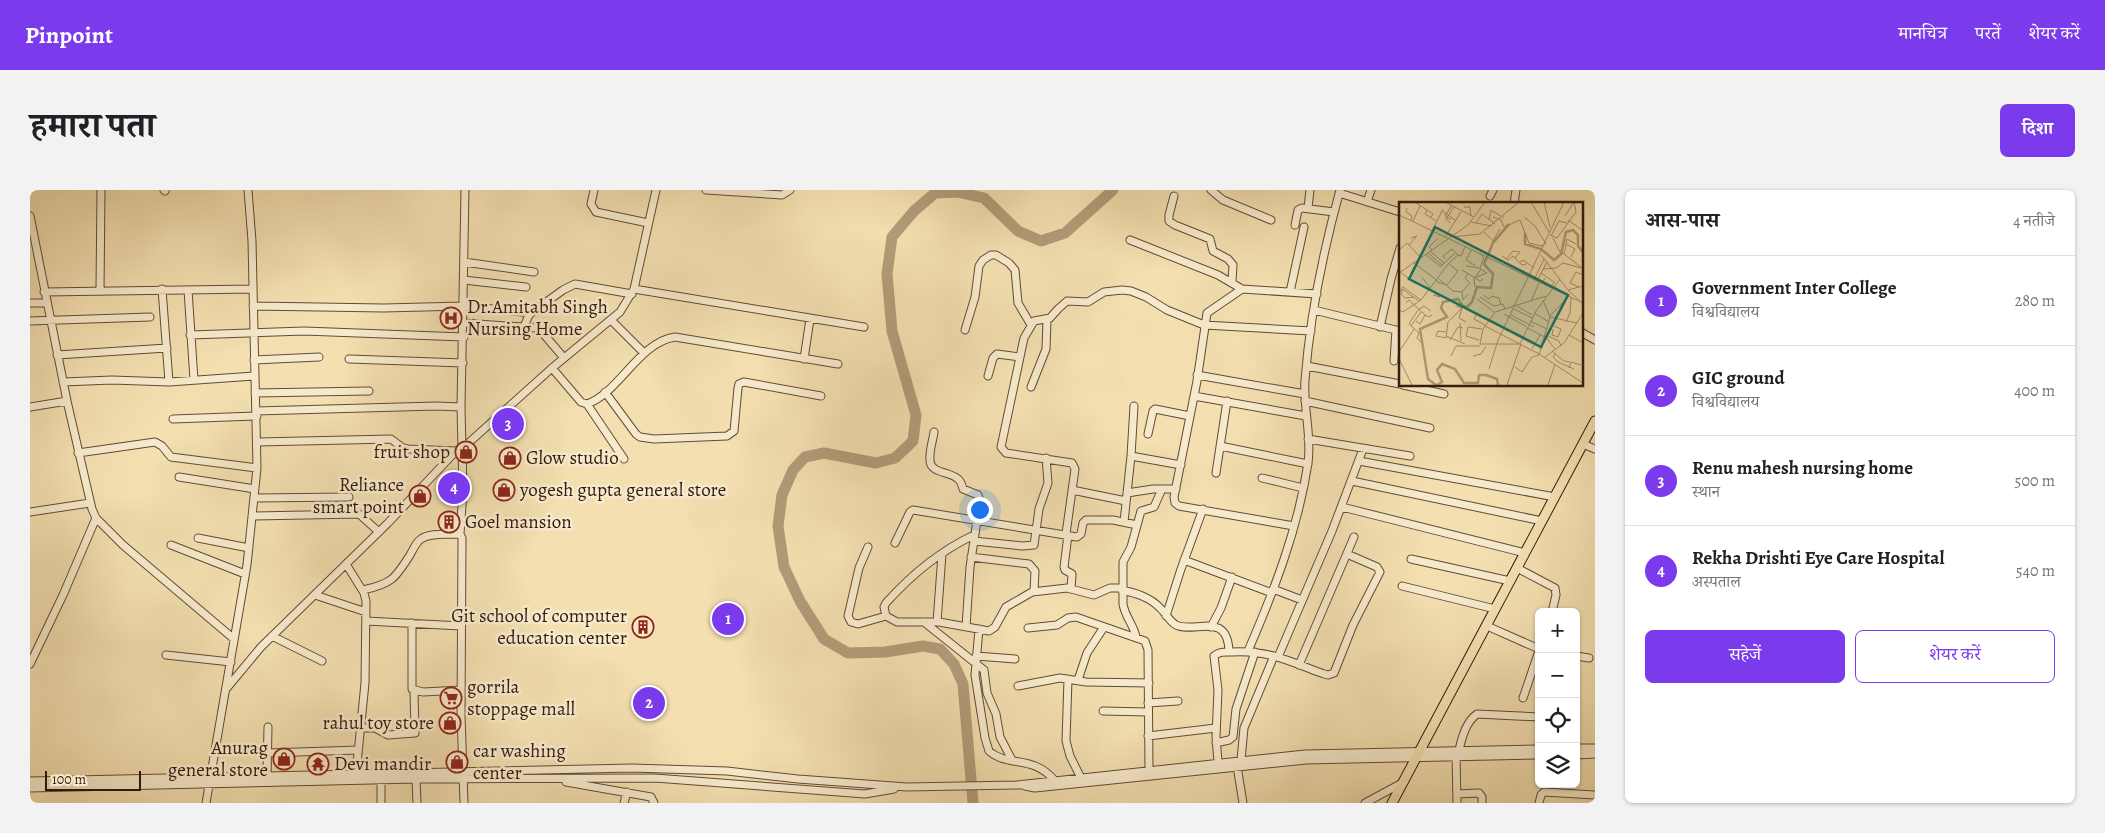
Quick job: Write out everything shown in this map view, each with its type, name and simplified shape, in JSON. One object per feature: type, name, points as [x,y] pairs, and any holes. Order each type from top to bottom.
[{"type":"main road","points":[[1392,803],[1595,421]]},
{"type":"street","points":[[100,190],[100,291]]},
{"type":"street","points":[[206,803],[231,662],[255,498],[258,442],[248,190]]},
{"type":"street","points":[[464,803],[461,690],[462,538],[460,534],[464,447],[461,407],[464,363],[465,190]]},
{"type":"street","points":[[594,190],[591,204],[596,212],[648,223]]},
{"type":"street","points":[[226,689],[272,636],[379,532],[456,451],[464,447],[552,368],[620,312],[632,291],[656,190]]},
{"type":"street","points":[[706,190],[782,195],[790,190]]},
{"type":"street","points":[[1211,190],[1223,200],[1271,220]]},
{"type":"street","points":[[1308,208],[1310,190]]},
{"type":"street","points":[[1367,202],[1371,190]]},
{"type":"street","points":[[1216,743],[1233,737],[1236,709],[1252,651],[1294,526],[1303,488],[1308,464],[1305,398],[1311,332],[1317,294],[1340,192],[1399,212]]},
{"type":"street","points":[[1174,196],[1169,214],[1170,222],[1210,239],[1213,251],[1228,260],[1233,266],[1232,281]]},
{"type":"street","points":[[1296,225],[1298,210],[1302,208],[1334,212]]},
{"type":"street","points":[[30,216],[46,303],[78,453],[90,503],[96,518],[123,544],[234,639]]},
{"type":"street","points":[[1290,292],[1304,227]]},
{"type":"street","points":[[1130,240],[1232,281],[1242,289],[1317,294]]},
{"type":"street","points":[[1380,326],[1399,251]]},
{"type":"street","points":[[965,330],[975,297],[979,266],[983,260],[991,255],[996,255],[1009,263],[1015,270],[1018,303],[1031,326]]},
{"type":"street","points":[[464,262],[534,272]]},
{"type":"street","points":[[464,280],[526,286]]},
{"type":"street","points":[[524,327],[531,314],[574,284],[632,291],[864,327]]},
{"type":"street","points":[[162,289],[169,382]]},
{"type":"street","points":[[44,292],[162,289],[253,290]]},
{"type":"street","points":[[1242,289],[1211,310],[1205,317],[1198,375],[1174,497],[1177,504],[1294,526]]},
{"type":"street","points":[[188,290],[194,380]]},
{"type":"street","points":[[1031,387],[1046,349],[1047,320],[1068,301],[1088,302],[1104,292],[1131,291],[1146,297],[1167,310],[1204,324],[1311,332]]},
{"type":"street","points":[[30,303],[46,303]]},
{"type":"street","points":[[254,306],[384,308],[464,306],[531,314]]},
{"type":"street","points":[[1314,310],[1398,330],[1394,361]]},
{"type":"street","points":[[30,321],[150,317]]},
{"type":"street","points":[[804,359],[810,319]]},
{"type":"street","points":[[1047,320],[1038,319],[1024,338],[1005,421],[1002,450],[1006,453],[1072,463],[1075,468],[1064,567],[1065,570],[1072,574],[1071,589]]},
{"type":"street","points":[[611,320],[644,353]]},
{"type":"street","points":[[464,323],[536,328],[541,331],[564,358]]},
{"type":"street","points":[[190,335],[304,331],[464,337]]},
{"type":"street","points":[[1582,333],[1595,340]]},
{"type":"street","points":[[587,404],[605,392],[644,353],[662,341],[675,337],[838,364]]},
{"type":"street","points":[[57,355],[167,348]]},
{"type":"street","points":[[988,376],[993,358],[997,354],[1020,357]]},
{"type":"street","points":[[254,360],[319,358]]},
{"type":"street","points":[[349,359],[464,363]]},
{"type":"street","points":[[1307,366],[1399,384]]},
{"type":"street","points":[[552,368],[581,402],[587,404],[624,459]]},
{"type":"street","points":[[1198,375],[1430,428]]},
{"type":"street","points":[[63,382],[112,380],[169,382],[254,376]]},
{"type":"street","points":[[605,392],[636,434],[654,439],[727,436],[731,434],[734,431],[738,388],[739,384],[744,382],[822,396]]},
{"type":"street","points":[[1407,386],[1444,394]]},
{"type":"street","points":[[255,393],[369,391]]},
{"type":"street","points":[[1194,396],[1306,416]]},
{"type":"street","points":[[1216,472],[1227,401]]},
{"type":"street","points":[[30,406],[67,402]]},
{"type":"street","points":[[1124,522],[1132,456],[1134,406]]},
{"type":"street","points":[[174,419],[256,414],[461,407]]},
{"type":"street","points":[[1148,434],[1155,409],[1190,416]]},
{"type":"street","points":[[934,432],[930,459],[931,465],[936,470],[955,477],[959,480],[963,489],[978,495],[980,501],[971,557],[966,627]]},
{"type":"street","points":[[258,442],[391,439],[403,448],[408,449],[456,451]]},
{"type":"street","points":[[1308,439],[1410,456]]},
{"type":"street","points":[[78,453],[155,442],[162,446],[171,457],[257,468]]},
{"type":"street","points":[[1583,444],[1595,449]]},
{"type":"street","points":[[1220,446],[1308,464]]},
{"type":"street","points":[[1243,803],[1239,763],[1244,728],[1342,507],[1363,449]]},
{"type":"street","points":[[1132,456],[1181,465]]},
{"type":"street","points":[[886,616],[884,608],[895,593],[916,573],[942,554],[974,538],[1031,546],[1035,543],[1040,509],[1048,483],[1046,458]]},
{"type":"street","points":[[1359,461],[1555,497]]},
{"type":"street","points":[[179,477],[255,489]]},
{"type":"street","points":[[1262,478],[1303,488]]},
{"type":"street","points":[[1352,481],[1542,521]]},
{"type":"street","points":[[1072,490],[1127,497],[1162,489],[1176,489]]},
{"type":"street","points":[[1136,637],[1133,625],[1124,610],[1122,589],[1123,562],[1131,547],[1141,511],[1144,508],[1150,509],[1154,507],[1162,489]]},
{"type":"street","points":[[255,498],[348,497]]},
{"type":"street","points":[[30,511],[90,503]]},
{"type":"street","points":[[1342,507],[1525,553]]},
{"type":"street","points":[[1166,616],[1203,509]]},
{"type":"street","points":[[896,543],[910,512],[914,510],[1077,537],[1080,536],[1083,523],[1086,520],[1124,522],[1137,525]]},
{"type":"street","points":[[252,516],[356,514],[364,516],[379,532]]},
{"type":"street","points":[[30,664],[63,595],[96,518]]},
{"type":"street","points":[[363,590],[389,582],[423,538],[460,534]]},
{"type":"street","points":[[1298,665],[1354,537]]},
{"type":"street","points":[[198,538],[249,548]]},
{"type":"street","points":[[171,545],[245,574]]},
{"type":"street","points":[[868,547],[859,568],[848,616],[851,622],[858,624],[886,616],[897,622],[937,622],[979,629],[992,629],[1006,607],[1034,591],[1071,589],[1094,596],[1110,588],[1122,589],[1138,594],[1154,602],[1174,624],[1182,627],[1202,625],[1225,633],[1229,642],[1229,652]]},
{"type":"street","points":[[937,622],[942,554]]},
{"type":"street","points":[[1218,762],[1216,728],[1218,690],[1213,659],[1220,652],[1252,651],[1276,656],[1328,675],[1334,673],[1353,625],[1380,572],[1377,567],[1347,554]]},
{"type":"street","points":[[971,557],[1030,564],[1035,571],[1034,591]]},
{"type":"street","points":[[1411,559],[1510,581]]},
{"type":"street","points":[[1184,560],[1302,600]]},
{"type":"street","points":[[346,564],[363,590],[366,612],[365,684],[356,774]]},
{"type":"street","points":[[1517,568],[1555,588],[1556,595],[1553,608]]},
{"type":"street","points":[[1212,627],[1232,577]]},
{"type":"street","points":[[1402,586],[1496,609]]},
{"type":"street","points":[[315,595],[366,612]]},
{"type":"street","points":[[1028,628],[1057,625],[1071,617],[1145,641],[1148,646],[1149,771]]},
{"type":"street","points":[[366,621],[461,626]]},
{"type":"street","points":[[924,622],[976,659],[985,672],[987,692],[996,714],[1000,737],[1012,760]]},
{"type":"street","points":[[360,728],[375,728],[388,735],[415,733],[414,690],[411,686],[412,624]]},
{"type":"street","points":[[1487,626],[1535,648]]},
{"type":"street","points":[[1078,680],[1087,654],[1104,627]]},
{"type":"street","points":[[979,629],[976,682],[986,747],[991,753],[1044,769],[1055,780]]},
{"type":"street","points":[[272,636],[322,661]]},
{"type":"street","points":[[1523,698],[1538,653]]},
{"type":"street","points":[[166,655],[231,662]]},
{"type":"street","points":[[1580,657],[1589,658]]},
{"type":"street","points":[[976,659],[1014,659]]},
{"type":"street","points":[[1018,686],[1053,679],[1149,683]]},
{"type":"street","points":[[1068,679],[1065,734],[1067,747],[1081,778]]},
{"type":"street","points":[[414,690],[461,690]]},
{"type":"street","points":[[1148,703],[1178,700]]},
{"type":"street","points":[[1103,711],[1148,712]]},
{"type":"street","points":[[1457,803],[1457,753],[1463,732],[1471,719],[1477,714],[1535,717]]},
{"type":"street","points":[[267,777],[268,727]]},
{"type":"street","points":[[1148,736],[1216,728]]},
{"type":"street","points":[[1580,748],[1595,748]]},
{"type":"street","points":[[1017,785],[1035,788],[1239,763],[1535,749]]},
{"type":"street","points":[[268,753],[358,750]]},
{"type":"street","points":[[1457,753],[1535,755]]},
{"type":"street","points":[[1580,754],[1595,754]]},
{"type":"street","points":[[30,788],[356,774],[632,768],[727,770],[798,779],[907,787],[1017,785],[1218,762],[1239,763]]},
{"type":"street","points":[[416,779],[417,803]]},
{"type":"street","points":[[550,779],[643,795],[651,797],[654,803]]},
{"type":"street","points":[[30,781],[690,779],[769,788],[865,794],[907,787]]},
{"type":"street","points":[[381,780],[381,803]]},
{"type":"street","points":[[1365,803],[1404,782]]},
{"type":"street","points":[[624,803],[627,792]]},
{"type":"street","points":[[1539,803],[1544,792],[1595,794]]},
{"type":"street","points":[[1457,794],[1479,793],[1482,803]]},
{"type":"street","points":[[640,803],[643,795]]},
{"type":"waterway","points":[[973,803],[963,684],[954,664],[940,649],[923,646],[885,652],[848,653],[824,639],[800,601],[784,567],[778,526],[782,495],[793,470],[805,457],[824,453],[876,463],[895,458],[913,441],[916,415],[892,331],[887,274],[892,237],[914,211],[935,193],[957,192],[984,198],[1018,231],[1041,241],[1065,233],[1113,190]]},
{"type":"place","name":"Dr.Amitabh Singh Nursing Home","points":[[451,318]]},
{"type":"place","name":"Renu mahesh nursing home","points":[[508,424]]},
{"type":"place","name":"fruit shop","points":[[466,452]]},
{"type":"place","name":"Glow studio","points":[[510,458]]},
{"type":"place","name":"Rekha Drishti Eye Care Hospital","points":[[454,488]]},
{"type":"place","name":"yogesh gupta general store","points":[[504,490]]},
{"type":"place","name":"Reliance smart point","points":[[420,496]]},
{"type":"place","name":"Goel mansion","points":[[449,522]]},
{"type":"place","name":"Government Inter College","points":[[728,619]]},
{"type":"place","name":"Git school of computer education center","points":[[643,627]]},
{"type":"place","name":"gorrila stoppage mall","points":[[451,698]]},
{"type":"place","name":"GIC ground","points":[[649,703]]},
{"type":"place","name":"rahul toy store","points":[[450,723]]},
{"type":"place","name":"Anurag general store","points":[[284,759]]},
{"type":"place","name":"car washing center","points":[[457,762]]},
{"type":"place","name":"Devi mandir","points":[[318,764]]}]
